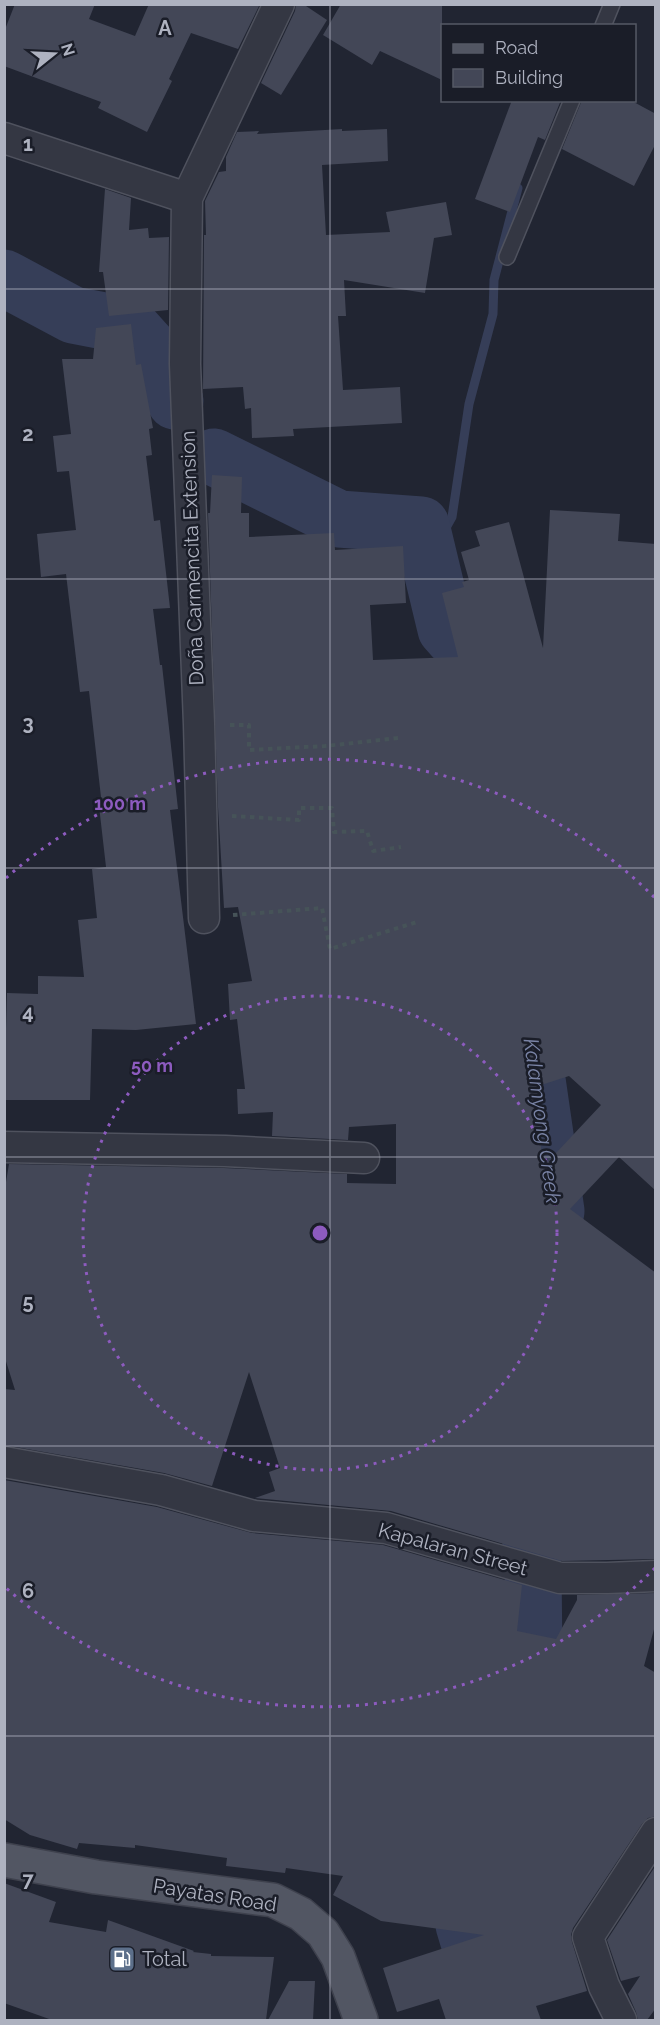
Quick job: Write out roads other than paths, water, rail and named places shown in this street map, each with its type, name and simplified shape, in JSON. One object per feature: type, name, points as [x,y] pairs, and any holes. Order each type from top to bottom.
[{"type":"main road","name":"Payatas Road","points":[[4,1860],[96,1877],[273,1900],[301,1914],[323,1932],[338,1957],[361,2020]]},
{"type":"street","points":[[4,138],[187,198],[279,4]]},
{"type":"street","name":"Doña Carmencita Extension","points":[[187,198],[185,364],[204,918]]},
{"type":"street","points":[[4,1147],[225,1151],[364,1158]]},
{"type":"street","name":"Kapalaran Street","points":[[4,1462],[161,1490],[254,1516],[386,1528],[560,1578],[656,1576]]},
{"type":"street","points":[[621,2020],[604,1986],[588,1937],[656,1833]]},
{"type":"lane","points":[[604,24],[612,4]]},
{"type":"lane","points":[[507,257],[571,102]]},
{"type":"waterway","points":[[429,558],[452,517],[469,404],[493,314],[494,280],[518,188]]},
{"type":"waterway","name":"Kalamyong Creek","points":[[4,278],[73,315],[130,326],[148,346],[175,401]]},
{"type":"waterway","name":"Kalamyong Creek","points":[[214,457],[339,519],[421,525],[446,629],[454,638],[467,638],[460,702]]},
{"type":"waterway","name":"Kalamyong Creek","points":[[527,1010],[556,1211],[551,1238]]},
{"type":"waterway","name":"Kalamyong Creek","points":[[517,1708],[529,1686],[534,1657],[533,1569],[528,1508]]},
{"type":"waterway","name":"Kalamyong Creek","points":[[467,1854],[464,1925],[488,2005],[495,2020]]},
{"type":"place","name":"Total","points":[[122,1959]]}]
